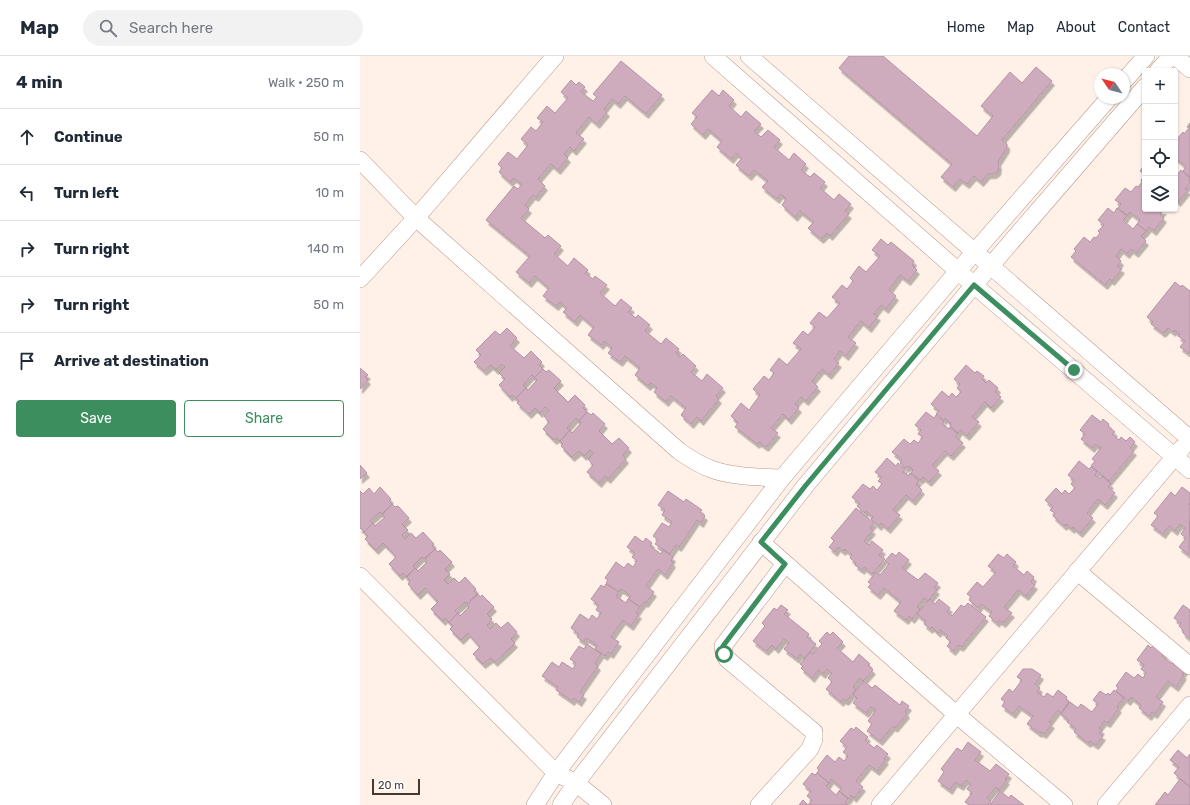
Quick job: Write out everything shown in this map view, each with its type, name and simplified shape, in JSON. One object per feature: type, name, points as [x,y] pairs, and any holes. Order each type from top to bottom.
[{"type":"street","points":[[360,279],[416,218],[555,56]]},
{"type":"street","points":[[713,56],[974,285],[1190,470]]},
{"type":"street","points":[[749,56],[1190,439],[1174,456],[880,805]]},
{"type":"street","points":[[1130,74],[1146,56]]},
{"type":"street","points":[[1161,68],[1171,56]]},
{"type":"street","points":[[1175,56],[1190,69]]},
{"type":"street","points":[[561,805],[576,783],[806,485],[974,285],[1142,90]]},
{"type":"street","points":[[535,805],[556,773],[782,478],[958,271],[1104,104]]},
{"type":"street","points":[[360,160],[416,218],[679,451],[694,461],[713,470],[740,476],[782,478]]},
{"type":"street","points":[[1074,370],[1091,352]]},
{"type":"street","points":[[761,542],[956,714],[1064,805]]},
{"type":"street","points":[[759,805],[810,749],[814,739],[814,732],[727,659],[724,654],[723,646],[785,564]]},
{"type":"street","points":[[1078,571],[1190,666]]},
{"type":"street","points":[[360,576],[556,773],[576,783],[603,805]]},
{"type":"street","points":[[1106,805],[1190,705]]},
{"type":"building","points":[[849,56],[883,56],[977,136],[993,116],[981,106],[1010,72],[1022,83],[1036,67],[1052,81],[1002,140],[1007,144],[1007,148],[998,162],[998,171],[994,174],[988,174],[981,182],[974,176],[967,184],[960,179],[953,187],[941,177],[952,164],[839,68]]},
{"type":"building","points":[[621,61],[662,95],[646,114],[625,96],[618,104],[612,99],[604,109],[607,112],[597,124],[589,117],[576,133],[584,139],[574,151],[570,147],[564,154],[568,158],[558,170],[551,164],[538,179],[545,186],[536,197],[533,195],[525,205],[529,209],[521,218],[545,238],[548,235],[561,246],[554,254],[568,266],[574,258],[588,270],[585,273],[593,279],[595,276],[607,285],[600,293],[615,306],[621,299],[632,308],[628,312],[636,318],[638,315],[650,325],[645,331],[661,344],[666,338],[679,349],[676,353],[680,357],[683,354],[696,366],[691,372],[702,381],[707,374],[723,388],[716,396],[719,399],[701,421],[697,417],[691,424],[681,415],[686,408],[671,396],[666,402],[654,392],[657,388],[651,383],[648,386],[635,375],[640,368],[625,356],[620,362],[608,353],[612,348],[604,341],[601,345],[588,335],[594,327],[580,315],[575,322],[563,312],[567,308],[560,302],[556,306],[543,296],[549,288],[535,276],[529,283],[516,272],[530,256],[486,220],[514,186],[518,189],[522,184],[514,178],[510,182],[499,172],[502,168],[498,164],[508,152],[517,159],[528,145],[521,139],[531,127],[536,131],[543,122],[537,118],[547,106],[555,113],[568,98],[561,92],[571,80],[576,85],[579,82],[585,87],[581,92],[593,101],[597,97],[593,94]]},
{"type":"building","points":[[712,90],[719,96],[723,90],[734,100],[729,106],[741,117],[746,111],[761,124],[754,131],[761,137],[768,130],[780,140],[774,147],[789,160],[794,153],[806,164],[801,170],[810,177],[814,173],[825,182],[820,188],[834,200],[839,194],[851,204],[845,211],[849,214],[830,236],[827,233],[821,239],[808,228],[814,222],[800,211],[795,217],[782,205],[786,199],[781,194],[777,199],[762,187],[768,181],[754,170],[749,176],[736,165],[742,158],[736,153],[731,159],[717,147],[722,141],[708,129],[703,135],[691,124],[697,117],[692,113]]},
{"type":"building","points":[[1190,123],[1190,177],[1183,171],[1186,167],[1178,160],[1178,138],[1189,128],[1187,127]]},
{"type":"building","points":[[1181,170],[1190,178],[1190,183],[1185,189],[1188,190],[1178,202],[1178,176]]},
{"type":"building","points":[[1142,182],[1142,212],[1162,212],[1160,214],[1164,218],[1154,231],[1149,227],[1146,231],[1137,224],[1140,220],[1130,212],[1127,215],[1118,208],[1121,204],[1115,200],[1125,188],[1131,192],[1136,186],[1138,187]]},
{"type":"building","points":[[1108,208],[1114,213],[1117,208],[1127,216],[1123,220],[1133,229],[1137,224],[1146,231],[1141,236],[1146,241],[1136,253],[1131,249],[1127,254],[1121,249],[1116,256],[1121,261],[1117,266],[1122,269],[1112,281],[1110,279],[1105,285],[1071,257],[1076,251],[1074,249],[1084,237],[1090,242],[1100,233],[1098,231],[1104,225],[1098,220]]},
{"type":"building","points":[[881,239],[888,245],[891,242],[914,261],[912,265],[917,270],[908,281],[900,275],[889,290],[896,296],[886,309],[881,305],[874,314],[878,316],[869,328],[861,321],[848,337],[856,343],[846,356],[840,351],[834,359],[839,363],[829,375],[822,369],[812,381],[818,387],[806,401],[801,397],[795,404],[799,408],[789,420],[783,414],[771,428],[778,433],[766,447],[759,442],[757,444],[735,427],[738,423],[731,416],[741,403],[749,410],[760,395],[753,389],[764,376],[769,380],[774,373],[770,370],[779,358],[787,365],[801,349],[793,343],[803,331],[808,335],[815,327],[810,323],[819,312],[827,318],[840,303],[832,297],[842,285],[847,289],[853,281],[850,278],[859,266],[866,272],[880,256],[872,250]]},
{"type":"building","points":[[1175,282],[1181,287],[1182,285],[1190,291],[1190,354],[1180,347],[1185,341],[1178,336],[1180,334],[1175,330],[1173,332],[1168,328],[1163,333],[1151,324],[1153,322],[1147,317]]},
{"type":"building","points":[[507,328],[517,338],[510,346],[524,358],[531,351],[542,362],[539,365],[543,369],[535,378],[532,375],[523,385],[526,388],[516,398],[512,395],[510,397],[499,385],[505,379],[499,373],[505,367],[501,364],[496,370],[491,365],[484,371],[474,362],[481,355],[476,350],[495,331],[500,335]]},
{"type":"building","points":[[966,365],[975,373],[977,371],[984,376],[982,379],[986,383],[989,380],[998,388],[995,392],[1001,397],[991,408],[985,402],[972,417],[979,422],[967,436],[960,430],[958,433],[950,426],[951,424],[945,418],[944,420],[936,414],[939,411],[931,404],[942,391],[949,397],[952,393],[956,397],[961,392],[957,388],[960,384],[954,379]]},
{"type":"building","points":[[360,368],[368,375],[365,377],[368,380],[360,389]]},
{"type":"building","points":[[543,369],[546,372],[549,370],[561,381],[554,388],[568,402],[575,395],[585,405],[583,408],[587,412],[579,421],[576,418],[567,428],[570,430],[560,441],[557,438],[554,440],[543,429],[549,422],[544,416],[549,410],[545,407],[540,413],[535,408],[529,414],[517,403],[519,401],[516,398],[526,388],[528,390],[537,380],[534,378]]},
{"type":"building","points":[[587,412],[591,415],[593,413],[605,424],[599,431],[612,444],[619,438],[629,448],[623,455],[626,459],[608,479],[605,476],[599,483],[587,472],[593,465],[588,459],[594,453],[590,450],[584,456],[579,451],[572,457],[561,446],[563,444],[560,441],[570,430],[572,433],[581,423],[579,421]]},
{"type":"building","points":[[926,412],[934,418],[936,415],[944,422],[942,424],[949,429],[950,427],[958,434],[956,437],[963,443],[951,456],[945,451],[932,465],[939,471],[929,482],[923,477],[920,480],[911,473],[913,470],[909,466],[906,468],[900,463],[902,460],[892,452],[904,439],[910,444],[914,440],[918,443],[923,437],[918,434],[921,430],[915,425]]},
{"type":"building","points":[[1092,415],[1101,422],[1103,419],[1109,424],[1108,426],[1115,432],[1112,434],[1119,440],[1121,437],[1126,441],[1130,437],[1135,442],[1130,448],[1134,451],[1109,481],[1091,466],[1095,461],[1092,459],[1101,448],[1095,444],[1092,448],[1081,439],[1085,434],[1080,430]]},
{"type":"building","points":[[887,458],[896,466],[898,463],[905,469],[903,472],[908,476],[910,473],[919,481],[916,484],[922,490],[913,501],[906,495],[893,510],[900,515],[888,529],[881,523],[879,526],[871,519],[873,517],[866,511],[865,513],[857,506],[860,504],[852,497],[863,484],[870,489],[873,486],[877,490],[882,484],[878,481],[882,477],[875,472]]},
{"type":"building","points":[[1079,461],[1089,469],[1091,467],[1097,472],[1095,475],[1100,479],[1102,476],[1111,484],[1108,487],[1115,493],[1105,505],[1098,499],[1087,513],[1093,518],[1080,533],[1073,527],[1072,529],[1066,524],[1064,526],[1053,516],[1055,513],[1050,510],[1053,507],[1045,500],[1056,488],[1062,494],[1065,490],[1069,494],[1075,488],[1071,484],[1074,480],[1068,475]]},
{"type":"building","points":[[360,465],[367,473],[360,479]]},
{"type":"building","points":[[380,487],[391,499],[389,501],[392,504],[382,514],[380,512],[370,521],[373,523],[364,532],[361,528],[360,529],[360,491],[363,494],[369,488],[374,494]]},
{"type":"building","points":[[1182,487],[1190,493],[1189,555],[1179,547],[1186,538],[1181,534],[1185,528],[1180,524],[1175,531],[1169,526],[1163,534],[1151,525],[1158,516],[1154,513],[1171,492],[1175,496]]},
{"type":"building","points":[[668,491],[684,502],[686,499],[702,510],[700,512],[705,516],[701,523],[697,520],[679,547],[676,545],[670,554],[655,544],[658,540],[653,536],[662,523],[669,527],[672,522],[662,515],[665,510],[658,505]]},
{"type":"building","points":[[392,504],[395,507],[398,506],[409,518],[402,524],[408,530],[402,535],[405,539],[411,533],[416,538],[423,532],[434,544],[432,546],[435,549],[424,559],[422,557],[413,566],[415,568],[406,577],[403,573],[400,576],[389,564],[396,557],[383,543],[376,550],[365,539],[368,536],[364,532],[373,523],[375,526],[385,517],[382,515]]},
{"type":"building","points":[[856,508],[874,523],[870,528],[873,530],[864,541],[869,545],[872,541],[883,550],[879,555],[885,559],[872,574],[864,567],[862,570],[855,565],[856,563],[850,558],[852,555],[845,549],[843,551],[838,547],[835,552],[829,547],[834,541],[831,538]]},
{"type":"building","points":[[635,536],[643,542],[646,538],[652,543],[650,546],[661,554],[663,550],[673,557],[671,561],[673,563],[665,575],[658,569],[646,586],[654,592],[646,603],[644,602],[640,607],[628,599],[631,596],[621,589],[618,592],[606,583],[608,580],[605,578],[616,562],[624,568],[628,563],[633,567],[637,561],[632,557],[635,553],[627,547]]},
{"type":"building","points":[[435,549],[438,552],[440,550],[452,562],[445,569],[450,574],[444,580],[448,584],[454,578],[459,583],[465,577],[476,589],[474,591],[477,594],[467,604],[465,602],[455,611],[458,613],[449,622],[445,618],[443,621],[431,609],[438,602],[425,588],[418,595],[408,584],[410,581],[407,577],[415,568],[418,571],[427,562],[425,559]]},
{"type":"building","points":[[899,552],[909,560],[902,568],[918,580],[925,573],[938,583],[934,588],[937,590],[928,601],[924,598],[917,607],[920,609],[912,619],[909,616],[906,620],[894,611],[901,602],[884,588],[878,595],[868,587],[871,584],[868,582],[876,572],[880,575],[889,564],[885,561],[892,553],[896,556]]},
{"type":"building","points":[[998,554],[1004,558],[1007,554],[1016,562],[1013,566],[1024,575],[1027,571],[1034,577],[1031,582],[1035,585],[1026,596],[1018,590],[1004,607],[1012,613],[1003,623],[999,620],[997,623],[989,616],[992,612],[981,604],[978,608],[969,600],[971,597],[967,594],[977,582],[983,587],[996,572],[988,566]]},
{"type":"building","points":[[606,584],[619,592],[616,596],[626,603],[628,599],[640,607],[636,613],[639,614],[631,626],[623,620],[611,637],[619,642],[611,654],[608,652],[605,656],[595,649],[597,645],[586,638],[584,642],[577,637],[579,634],[571,628],[580,614],[589,620],[592,615],[597,619],[601,613],[596,610],[599,605],[591,599],[601,585],[604,587]]},
{"type":"building","points":[[478,594],[480,597],[482,595],[494,607],[487,614],[492,619],[487,625],[490,629],[496,623],[501,628],[508,622],[517,632],[511,639],[515,643],[509,649],[495,662],[491,658],[483,664],[473,654],[480,647],[468,633],[461,640],[450,629],[453,626],[449,622],[458,613],[460,616],[469,607],[467,604]]},
{"type":"building","points":[[930,599],[935,604],[939,599],[950,608],[947,612],[952,616],[961,605],[964,607],[968,603],[986,617],[961,647],[958,645],[953,651],[947,646],[951,642],[946,638],[948,636],[940,630],[938,633],[932,627],[930,629],[924,624],[926,621],[917,614]]},
{"type":"building","points":[[781,605],[788,610],[784,614],[809,634],[807,637],[816,644],[805,658],[800,654],[797,659],[784,649],[789,643],[784,639],[776,649],[772,645],[766,651],[753,641],[765,626],[762,623],[774,608],[777,610]]},
{"type":"building","points":[[1183,605],[1190,610],[1190,639],[1183,633],[1183,630],[1179,626],[1181,623],[1174,618]]},
{"type":"building","points":[[827,632],[830,635],[833,632],[843,642],[837,648],[853,662],[859,654],[870,664],[868,665],[873,670],[863,681],[860,678],[853,687],[856,690],[846,701],[843,699],[841,702],[826,689],[832,682],[828,678],[832,673],[827,669],[823,674],[818,670],[812,678],[801,668],[803,666],[800,664],[810,652],[813,654],[822,644],[819,641]]},
{"type":"building","points":[[587,644],[601,654],[595,663],[598,666],[580,692],[584,695],[579,702],[574,698],[572,701],[556,690],[558,687],[542,676],[552,662],[559,667],[562,662],[573,669],[576,663],[570,659],[579,646],[584,649]]},
{"type":"building","points":[[1154,644],[1165,653],[1162,656],[1172,664],[1174,662],[1185,670],[1182,674],[1184,675],[1176,687],[1168,681],[1156,697],[1163,702],[1155,714],[1152,712],[1149,716],[1139,708],[1141,705],[1131,697],[1128,701],[1116,691],[1118,688],[1116,686],[1126,672],[1134,678],[1138,674],[1143,678],[1146,673],[1141,669],[1144,665],[1137,660],[1148,645],[1151,648]]},
{"type":"building","points":[[1023,669],[1032,669],[1041,675],[1035,684],[1040,688],[1037,692],[1044,697],[1047,693],[1053,697],[1058,690],[1067,697],[1066,699],[1069,702],[1061,713],[1058,710],[1049,722],[1052,724],[1044,734],[1041,732],[1039,733],[1027,724],[1033,716],[1019,706],[1013,714],[1002,706],[1005,702],[1001,699],[1009,689],[1013,692],[1022,680],[1017,677]]},
{"type":"building","points":[[864,681],[872,688],[875,685],[900,705],[902,701],[909,706],[905,711],[907,714],[895,728],[893,726],[880,741],[867,731],[872,724],[868,721],[876,710],[871,707],[866,713],[853,703],[857,698],[853,694]]},
{"type":"building","points":[[1114,690],[1124,698],[1108,723],[1104,721],[1099,728],[1102,730],[1099,733],[1103,736],[1096,745],[1090,741],[1088,743],[1074,732],[1076,729],[1067,722],[1069,720],[1061,714],[1070,702],[1078,708],[1081,704],[1092,712],[1098,704],[1093,700],[1100,691],[1106,695],[1108,693],[1110,695]]},
{"type":"building","points":[[856,727],[868,737],[865,740],[874,748],[877,745],[888,754],[884,759],[886,760],[877,771],[869,765],[856,781],[863,787],[854,798],[851,795],[849,799],[839,791],[842,788],[831,779],[829,783],[817,773],[819,770],[817,768],[827,755],[835,762],[839,757],[844,761],[848,756],[843,752],[847,747],[840,741],[851,728],[854,730]]},
{"type":"building","points":[[968,742],[981,752],[975,760],[990,771],[996,764],[1009,774],[1005,779],[1007,780],[999,790],[996,787],[987,798],[991,801],[988,805],[969,805],[965,802],[972,793],[967,789],[971,784],[966,780],[961,786],[955,782],[950,790],[938,781],[944,772],[941,769],[957,748],[962,751]]},
{"type":"building","points":[[1178,750],[1187,758],[1190,754],[1190,787],[1174,773],[1179,767],[1170,760]]},
{"type":"building","points":[[812,773],[815,775],[817,773],[829,783],[826,786],[836,795],[839,791],[848,799],[845,803],[848,805],[808,805],[812,800],[807,796],[811,791],[803,784]]},
{"type":"building","points":[[1180,779],[1190,787],[1190,805],[1155,805],[1165,792],[1168,795]]},
{"type":"building","points":[[1000,791],[1009,798],[1011,795],[1024,805],[990,805]]},
{"type":"building","points":[[803,800],[808,805],[799,805]]},
{"type":"route","points":[[724,654],[723,646],[785,564],[761,542],[806,485],[974,285],[1074,370]]}]
